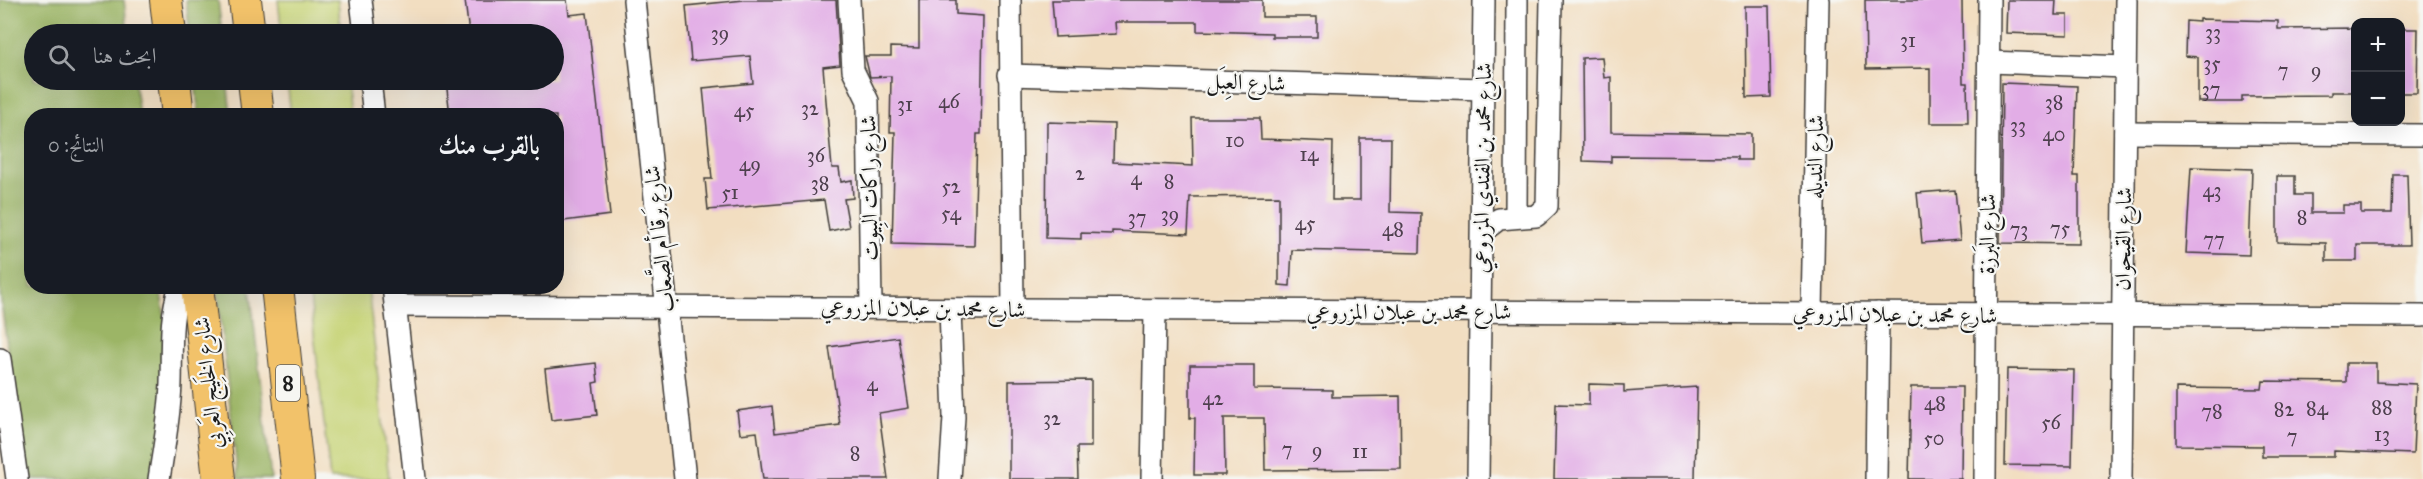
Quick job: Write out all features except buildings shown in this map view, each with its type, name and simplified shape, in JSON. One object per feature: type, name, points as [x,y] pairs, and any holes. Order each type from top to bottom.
[{"type":"highway","points":[[166,0],[169,24]]},
{"type":"highway","points":[[245,0],[248,24]]},
{"type":"highway","points":[[175,90],[177,108]]},
{"type":"highway","points":[[255,90],[257,108]]},
{"type":"highway","name":"شارع الخَلِيج العَربِي","points":[[198,294],[219,479]]},
{"type":"highway","name":"8","points":[[278,294],[298,479]]},
{"type":"street","points":[[361,0],[364,24]]},
{"type":"street","name":"شارع بَرقا أم الصَّعاب","points":[[634,0],[685,479]]},
{"type":"street","name":"شارع راكات البِيوت","points":[[849,0],[853,70],[867,101],[871,307]]},
{"type":"street","points":[[1010,0],[1013,309]]},
{"type":"street","name":"شارع محمد بن الفندي المزروعي","points":[[1478,479],[1484,0]]},
{"type":"street","points":[[1516,216],[1517,0]]},
{"type":"street","points":[[1482,232],[1499,219],[1536,216],[1547,206],[1551,0]]},
{"type":"street","name":"شارع النديله","points":[[1812,313],[1818,0]]},
{"type":"street","name":"شارع البَرزة","points":[[1985,479],[1989,0]]},
{"type":"street","name":"شارع القيحوان","points":[[2121,479],[2126,0]]},
{"type":"street","points":[[1990,62],[2125,67]]},
{"type":"street","name":"شارع العِبَل","points":[[1009,75],[1484,89]]},
{"type":"street","points":[[371,90],[373,108]]},
{"type":"street","points":[[2125,133],[2423,135]]},
{"type":"street","points":[[159,479],[171,384],[171,331],[178,294]]},
{"type":"street","points":[[394,296],[415,479]]},
{"type":"street","name":"شارع محمد بن عبلان المزروعي","points":[[394,296],[667,307],[2423,316]]},
{"type":"street","points":[[950,309],[954,417],[950,479]]},
{"type":"street","points":[[1152,479],[1155,310]]},
{"type":"street","points":[[1876,479],[1878,314]]},
{"type":"street","points":[[0,359],[16,479]]},
{"type":"green space","points":[[0,0],[124,0],[127,24],[24,24],[24,90],[135,90],[138,108],[24,108],[24,294],[161,294],[165,320],[167,402],[154,479],[24,479],[0,293]]},
{"type":"green space","points":[[186,0],[218,0],[221,24],[189,24]]},
{"type":"green space","points":[[278,0],[338,0],[340,24],[281,24]]},
{"type":"green space","points":[[196,90],[228,90],[230,108],[198,108]]},
{"type":"green space","points":[[288,90],[347,90],[349,108],[290,108]]},
{"type":"green space","points":[[218,294],[251,294],[271,479],[238,479]]},
{"type":"green space","points":[[310,294],[369,294],[389,479],[330,479]]}]
